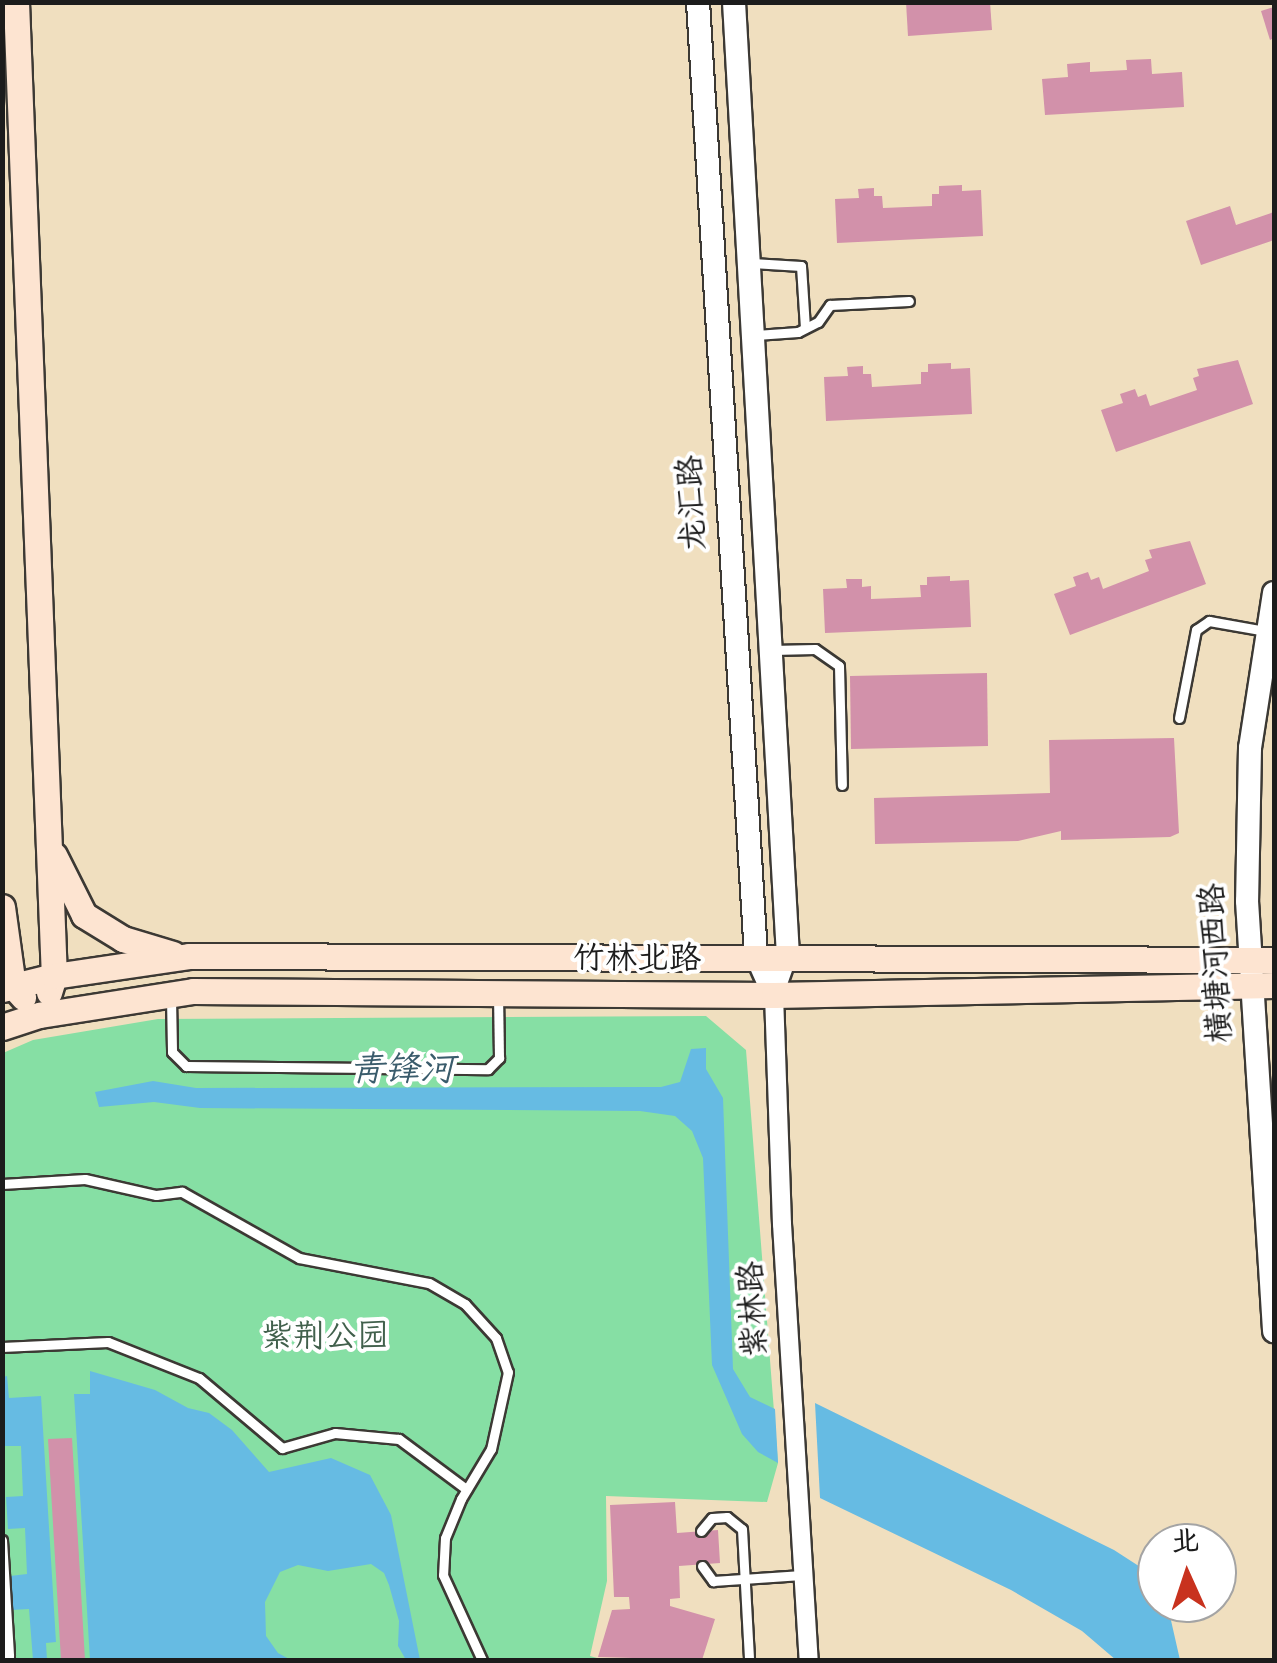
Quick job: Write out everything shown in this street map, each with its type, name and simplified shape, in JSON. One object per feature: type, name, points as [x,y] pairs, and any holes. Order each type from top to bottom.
[{"type":"main road","points":[[2,907],[8,988],[40,1015],[54,976],[16,2]]},
{"type":"main road","points":[[48,842],[84,915],[122,939],[166,954],[273,956]]},
{"type":"main road","name":"竹林北路","points":[[8,988],[54,976],[189,956],[788,955],[1262,973]]},
{"type":"main road","name":"竹林北路","points":[[2,1027],[40,1015],[171,995],[774,995],[1262,973]]},
{"type":"street","name":"龙汇路","points":[[698,2],[756,955],[774,995]]},
{"type":"street","points":[[734,2],[752,264],[788,955]]},
{"type":"street","name":"横塘河西路","points":[[1274,593],[1250,748],[1274,1330]]},
{"type":"street","name":"紫林路","points":[[788,955],[774,995],[809,1660]]},
{"type":"lane","points":[[752,264],[801,266],[805,328]]},
{"type":"lane","points":[[756,335],[805,328],[818,322],[830,305],[909,300]]},
{"type":"lane","points":[[1180,718],[1196,630],[1209,622],[1266,631]]},
{"type":"lane","points":[[772,650],[815,649],[838,666],[842,785]]},
{"type":"lane","points":[[171,995],[172,1052],[186,1066],[488,1069],[498,1058],[498,993]]},
{"type":"lane","points":[[2,1184],[85,1179],[156,1194],[182,1192],[299,1258],[428,1283],[466,1304],[496,1338],[508,1372],[492,1449],[466,1489],[445,1538],[444,1575],[482,1660]]},
{"type":"lane","points":[[2,1347],[108,1342],[198,1378],[282,1448],[335,1433],[399,1440],[466,1489]]},
{"type":"lane","points":[[701,1531],[712,1518],[728,1517],[742,1530],[749,1660]]},
{"type":"lane","points":[[2,1540],[9,1656],[5,1660]]},
{"type":"lane","points":[[702,1566],[713,1581],[802,1575]]},
{"type":"green space","name":"紫荆公园","points":[[706,1016],[746,1050],[778,1463],[767,1502],[606,1496],[607,1581],[590,1656],[604,1660],[3,1660],[3,1053],[33,1040],[158,1019]]},
{"type":"water","points":[[706,1048],[706,1069],[723,1098],[733,1369],[750,1397],[775,1409],[778,1463],[758,1452],[742,1434],[712,1365],[703,1158],[692,1131],[675,1116],[640,1111],[200,1108],[154,1102],[99,1107],[95,1092],[153,1081],[196,1088],[661,1087],[680,1082],[691,1049]]},
{"type":"water","points":[[90,1371],[155,1390],[188,1408],[209,1413],[232,1430],[269,1472],[331,1458],[370,1475],[391,1515],[420,1660],[406,1660],[398,1646],[399,1621],[389,1585],[384,1573],[371,1564],[328,1571],[298,1565],[280,1572],[265,1602],[266,1636],[278,1653],[291,1660],[90,1660],[74,1394],[90,1394]]},
{"type":"water","points":[[7,1376],[9,1398],[41,1396],[56,1642],[46,1643],[47,1660],[33,1660],[29,1609],[11,1610],[10,1576],[27,1574],[25,1528],[8,1529],[6,1497],[23,1496],[21,1446],[3,1446],[3,1377]]},
{"type":"water","points":[[815,1403],[1137,1565],[1137,1623],[1172,1623],[1180,1660],[1116,1660],[1082,1631],[1011,1590],[820,1498]]},
{"type":"building","points":[[906,2],[990,2],[992,30],[908,36]]},
{"type":"building","points":[[1274,7],[1274,38],[1270,40],[1261,11]]},
{"type":"building","points":[[1151,59],[1152,74],[1182,72],[1184,107],[1045,115],[1042,79],[1068,77],[1067,64],[1090,62],[1090,72],[1127,70],[1126,60]]},
{"type":"building","points":[[962,185],[962,191],[981,190],[983,236],[837,243],[835,199],[859,198],[858,189],[874,188],[874,196],[882,196],[883,208],[932,206],[932,194],[939,194],[939,186]]},
{"type":"building","points":[[1230,206],[1236,225],[1274,212],[1274,240],[1201,265],[1186,221]]},
{"type":"building","points":[[1238,360],[1253,404],[1116,452],[1101,410],[1123,403],[1120,394],[1135,389],[1138,397],[1146,394],[1150,406],[1197,390],[1193,378],[1199,376],[1197,369]]},
{"type":"building","points":[[951,363],[951,369],[970,368],[972,414],[826,421],[824,377],[848,376],[847,367],[863,366],[863,374],[871,374],[872,387],[921,384],[921,372],[928,372],[928,364]]},
{"type":"building","points":[[1190,541],[1206,584],[1070,635],[1054,594],[1076,586],[1073,577],[1088,572],[1091,580],[1099,577],[1103,589],[1149,571],[1145,560],[1152,558],[1149,550]]},
{"type":"building","points":[[950,576],[950,581],[969,580],[971,627],[825,633],[823,589],[847,588],[846,579],[862,579],[862,587],[871,586],[871,599],[921,597],[920,585],[927,585],[927,577]]},
{"type":"building","points":[[987,673],[988,746],[851,749],[850,676]]},
{"type":"building","points":[[1174,738],[1179,833],[1170,837],[1061,840],[1061,831],[1018,841],[875,844],[874,798],[1050,793],[1049,740]]},
{"type":"building","points":[[72,1438],[85,1660],[61,1660],[48,1439]]},
{"type":"building","points":[[675,1502],[677,1533],[718,1530],[720,1563],[679,1566],[680,1598],[670,1599],[670,1606],[715,1619],[702,1660],[598,1657],[612,1610],[630,1609],[629,1597],[614,1597],[610,1505]]},
{"type":"water label","name":"青锋河","points":[[402,1073]]}]
